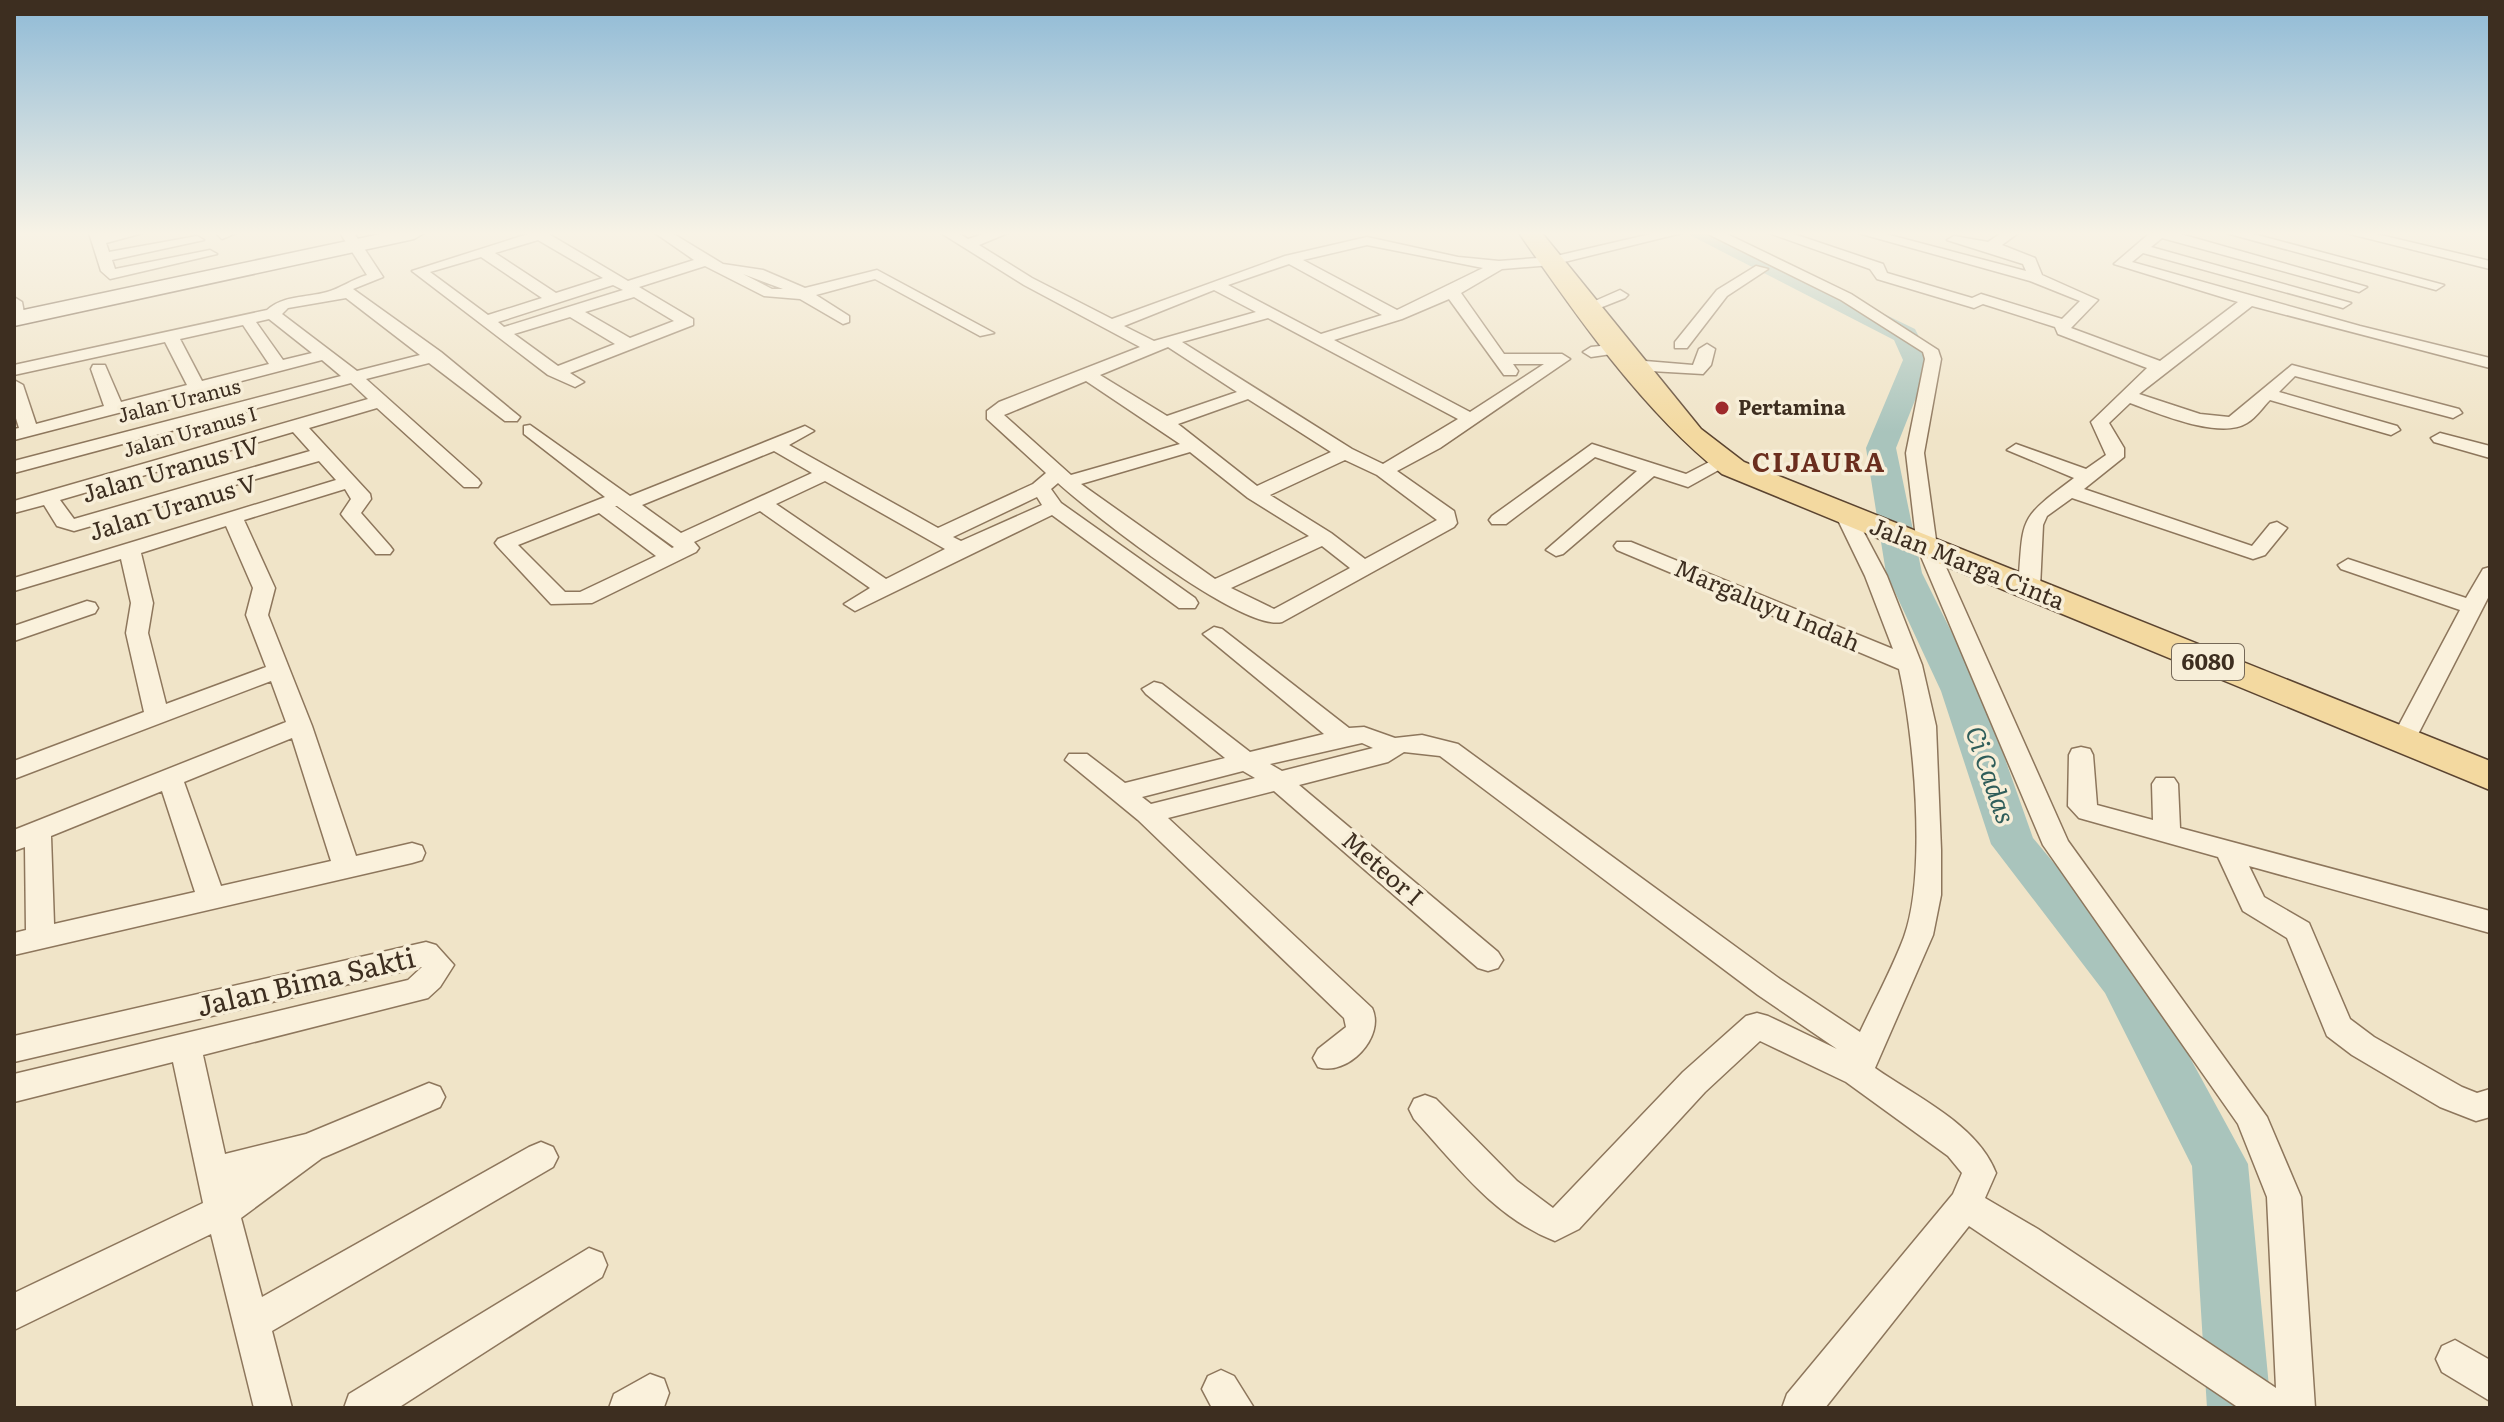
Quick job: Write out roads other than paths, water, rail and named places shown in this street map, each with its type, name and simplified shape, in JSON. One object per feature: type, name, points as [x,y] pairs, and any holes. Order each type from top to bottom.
[{"type":"main road","name":"Jalan Marga Cinta","points":[[1580,299],[1691,435],[1724,462],[1855,520],[2490,776]]},
{"type":"street","points":[[15,313],[97,299]]},
{"type":"street","points":[[14,370],[272,314],[277,306],[308,299]]},
{"type":"street","points":[[358,299],[511,417]]},
{"type":"street","points":[[457,299],[575,382]]},
{"type":"street","points":[[487,320],[549,299]]},
{"type":"street","points":[[504,332],[573,312],[598,299]]},
{"type":"street","points":[[557,372],[687,322],[650,299]]},
{"type":"street","points":[[811,299],[843,319]]},
{"type":"street","points":[[924,299],[986,333]]},
{"type":"street","points":[[1062,299],[1109,326],[1161,344],[1249,393],[1345,453],[1384,471],[1447,515],[1447,523],[1274,617],[1214,588],[1091,503],[993,415],[1005,406],[1161,344],[1267,314]]},
{"type":"street","points":[[1109,326],[1176,299]]},
{"type":"street","points":[[1242,299],[1469,418]]},
{"type":"street","points":[[1375,299],[1396,316]]},
{"type":"street","points":[[1317,340],[1396,316],[1435,299]]},
{"type":"street","points":[[1457,299],[1499,359],[1522,385]]},
{"type":"street","points":[[1587,308],[1609,299]]},
{"type":"street","points":[[1681,345],[1717,299]]},
{"type":"street","points":[[1837,299],[1907,333],[1930,350],[1933,359],[1915,453],[1914,542],[2056,845],[2251,1117],[2273,1166],[2284,1197],[2296,1408]]},
{"type":"street","points":[[1994,299],[2064,325]]},
{"type":"street","points":[[2088,299],[2062,328],[2067,333],[2160,367]]},
{"type":"street","points":[[2330,299],[2343,303]]},
{"type":"street","points":[[2325,321],[2347,299]]},
{"type":"street","points":[[2029,588],[2033,525],[2046,506],[2115,457],[2115,448],[2101,430],[2100,422],[2160,367],[2183,355],[2250,300],[2490,363]]},
{"type":"street","points":[[573,312],[629,345]]},
{"type":"street","points":[[272,314],[356,379],[471,483]]},
{"type":"street","points":[[247,320],[279,366]]},
{"type":"street","points":[[170,336],[197,387]]},
{"type":"street","points":[[1591,352],[1697,370],[1703,365],[1707,349]]},
{"type":"street","points":[[14,385],[22,433],[323,355]]},
{"type":"street","name":"Jalan Uranus","points":[[14,467],[435,356]]},
{"type":"street","points":[[1384,471],[1433,444],[1566,357],[1499,359]]},
{"type":"street","points":[[99,369],[114,408]]},
{"type":"street","points":[[2126,396],[2221,424],[2240,420],[2292,370],[2453,413]]},
{"type":"street","points":[[1087,374],[1165,423],[1255,494],[1324,537],[1363,568]]},
{"type":"street","points":[[1165,423],[1249,393]]},
{"type":"street","points":[[2267,394],[2391,430]]},
{"type":"street","name":"Jalan Uranus I","points":[[14,507],[378,402]]},
{"type":"street","points":[[296,425],[361,499],[351,514],[383,550]]},
{"type":"street","points":[[530,430],[676,549]]},
{"type":"street","points":[[505,543],[805,431]]},
{"type":"street","points":[[2440,438],[2490,452]]},
{"type":"street","points":[[115,440],[127,472]]},
{"type":"street","points":[[775,444],[960,549]]},
{"type":"street","points":[[938,536],[1063,477],[1195,445]]},
{"type":"street","points":[[1499,520],[1592,450],[1694,481],[1724,462]]},
{"type":"street","points":[[2016,450],[2089,477]]},
{"type":"street","points":[[1255,494],[1345,453]]},
{"type":"street","name":"Jalan Uranus IV","points":[[49,497],[64,522],[74,525],[322,454]]},
{"type":"street","points":[[1556,550],[1651,469]]},
{"type":"street","points":[[487,528],[563,601],[584,598],[826,474]]},
{"type":"street","name":"Jalan Uranus V","points":[[14,585],[129,547],[348,482]]},
{"type":"street","points":[[1040,488],[1054,507],[1187,603]]},
{"type":"street","points":[[2068,490],[2253,553],[2277,528]]},
{"type":"street","points":[[763,504],[884,588]]},
{"type":"street","points":[[855,604],[960,549],[1054,507]]},
{"type":"street","points":[[232,516],[264,588],[257,615],[300,726],[347,868]]},
{"type":"street","points":[[1855,520],[1910,665],[1927,895],[1919,935],[1862,1062]]},
{"type":"street","points":[[1214,588],[1324,537]]},
{"type":"street","name":"Margaluyu Indah","points":[[1624,546],[1910,665]]},
{"type":"street","points":[[129,547],[142,603],[137,633],[157,716]]},
{"type":"street","points":[[2348,565],[2479,603]]},
{"type":"street","points":[[2403,740],[2479,603],[2490,573]]},
{"type":"street","points":[[14,634],[87,608]]},
{"type":"street","points":[[1214,634],[1344,737]]},
{"type":"street","points":[[14,770],[277,671]]},
{"type":"street","name":"Meteor I","points":[[1154,689],[1245,761],[1276,779],[1488,960]]},
{"type":"street","points":[[300,726],[26,836],[27,941],[412,853]]},
{"type":"street","points":[[1121,793],[1344,737],[1364,735],[1391,746],[1431,744],[1449,750],[1769,987],[1960,1146],[1974,1160],[1979,1173],[1965,1205],[1801,1408]]},
{"type":"street","points":[[1147,814],[1276,779],[1379,756],[1391,746]]},
{"type":"street","points":[[2081,755],[2083,810],[2490,922]]},
{"type":"street","points":[[1078,760],[1147,814],[1361,1017],[1361,1032],[1329,1058]]},
{"type":"street","points":[[170,778],[212,900]]},
{"type":"street","points":[[2165,784],[2167,834]]},
{"type":"street","points":[[2228,850],[2253,904],[2299,931],[2338,1027],[2363,1046],[2451,1097],[2476,1107],[2490,1103]]},
{"type":"street","name":"Jalan Bima Sakti","points":[[14,1049],[426,953],[439,965],[430,979],[417,990],[14,1088]]},
{"type":"street","points":[[1425,1109],[1520,1204],[1544,1222],[1555,1225],[1567,1218],[1694,1082],[1757,1025],[1862,1062]]},
{"type":"street","points":[[185,1046],[212,1172],[273,1408]]},
{"type":"street","points":[[212,1172],[310,1148],[429,1097]]},
{"type":"street","points":[[14,1312],[224,1210],[310,1148]]},
{"type":"street","points":[[253,1322],[541,1157]]},
{"type":"street","points":[[1965,1205],[2026,1241],[2272,1408]]},
{"type":"street","points":[[363,1408],[589,1265]]},
{"type":"street","points":[[2455,1359],[2490,1382]]},
{"type":"waterway","name":"Ci Cadas","points":[[1833,299],[1905,335],[1917,360],[1881,448],[1904,573],[1961,691],[2013,844],[2123,980],[2220,1164],[2239,1408]]},
{"type":"place","name":"Pertamina","points":[[1722,408]]},
{"type":"district","name":"CIJAURA","points":[[1819,463]]}]
